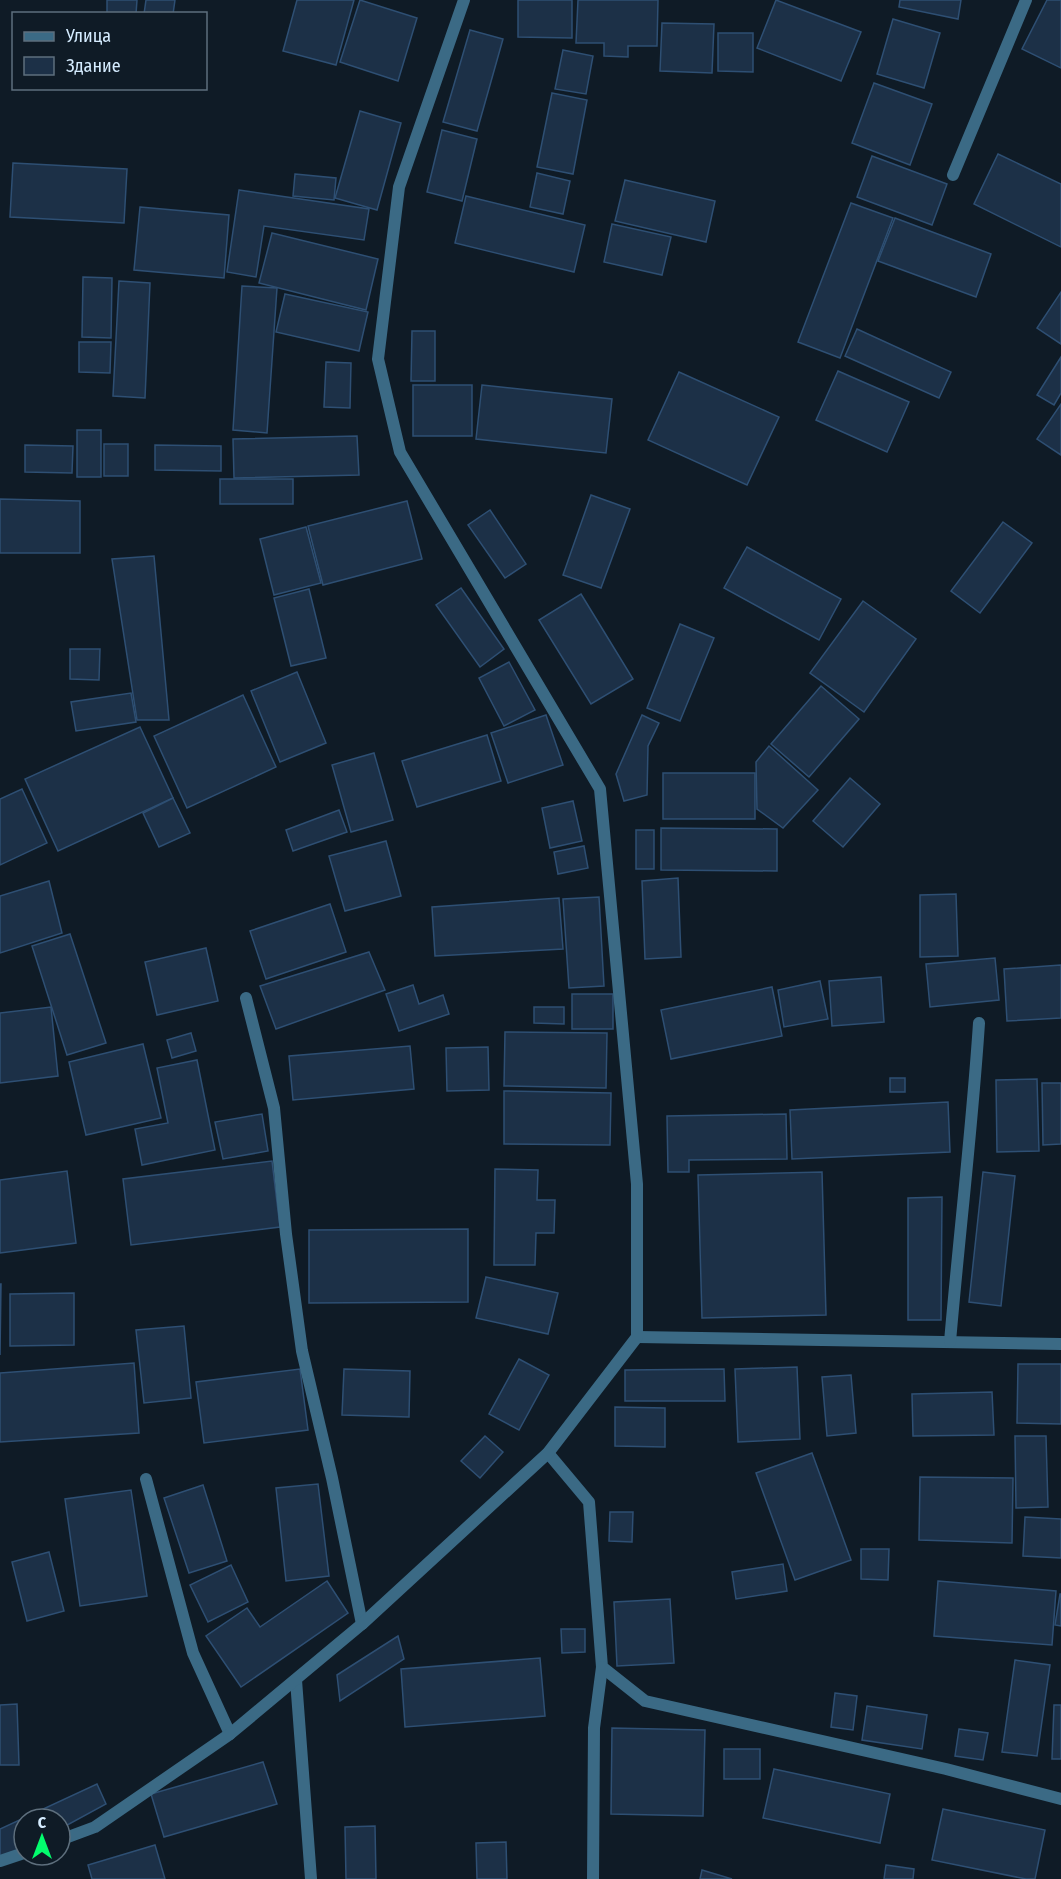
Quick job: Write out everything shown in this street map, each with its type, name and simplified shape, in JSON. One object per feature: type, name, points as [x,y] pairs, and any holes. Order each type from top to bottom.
[{"type":"street","points":[[72,1836],[95,1827],[230,1734],[362,1624],[548,1453],[637,1337],[638,1184],[600,789],[400,452],[378,358],[399,187],[464,0]]},
{"type":"street","points":[[953,175],[1026,0]]},
{"type":"street","points":[[246,998],[273,1108],[285,1234],[302,1351],[332,1478],[362,1624]]},
{"type":"street","points":[[950,1342],[958,1242],[973,1110],[979,1023]]},
{"type":"street","points":[[637,1337],[1061,1344]]},
{"type":"street","points":[[548,1453],[590,1502],[602,1667],[594,1728],[593,1879]]},
{"type":"street","points":[[146,1479],[193,1653],[230,1734]]},
{"type":"street","points":[[602,1667],[645,1701],[946,1769],[1061,1798]]},
{"type":"street","points":[[296,1680],[311,1879]]},
{"type":"building","points":[[107,0],[137,0],[136,12],[107,12]]},
{"type":"building","points":[[146,0],[175,0],[173,12],[144,12]]},
{"type":"building","points":[[297,0],[354,0],[336,65],[283,51]]},
{"type":"building","points":[[360,0],[417,18],[398,81],[340,62]]},
{"type":"building","points":[[518,0],[572,0],[572,38],[518,37]]},
{"type":"building","points":[[578,0],[658,0],[657,46],[628,46],[628,57],[604,56],[604,43],[576,43]]},
{"type":"building","points":[[776,0],[861,32],[841,81],[757,48]]},
{"type":"building","points":[[900,0],[961,0],[958,19],[899,7]]},
{"type":"building","points":[[1047,0],[1061,0],[1061,68],[1022,49]]},
{"type":"building","points":[[893,19],[940,33],[924,88],[877,74]]},
{"type":"building","points":[[662,23],[714,24],[712,73],[660,71]]},
{"type":"building","points":[[470,30],[503,39],[477,131],[443,122]]},
{"type":"building","points":[[718,33],[753,33],[753,72],[718,71]]},
{"type":"building","points":[[563,50],[593,56],[586,94],[555,89]]},
{"type":"building","points":[[874,83],[932,104],[910,165],[852,143]]},
{"type":"building","points":[[552,93],[587,100],[573,174],[537,167]]},
{"type":"building","points":[[360,111],[401,123],[377,210],[335,198]]},
{"type":"building","points":[[442,130],[477,139],[462,201],[427,192]]},
{"type":"building","points":[[998,154],[1061,184],[1061,247],[974,204]]},
{"type":"building","points":[[872,156],[947,184],[932,225],[857,197]]},
{"type":"building","points":[[13,163],[127,169],[124,223],[10,217]]},
{"type":"building","points":[[537,173],[570,181],[563,214],[530,207]]},
{"type":"building","points":[[295,174],[336,178],[334,200],[293,196]]},
{"type":"building","points":[[625,180],[715,201],[706,242],[615,221]]},
{"type":"building","points":[[239,190],[369,209],[364,240],[264,226],[256,277],[227,272]]},
{"type":"building","points":[[466,196],[585,225],[574,272],[455,243]]},
{"type":"building","points":[[851,203],[893,218],[840,358],[798,342]]},
{"type":"building","points":[[140,207],[229,215],[224,278],[134,270]]},
{"type":"building","points":[[895,218],[991,254],[976,297],[878,261]]},
{"type":"building","points":[[612,224],[671,237],[662,275],[604,262]]},
{"type":"building","points":[[272,233],[378,259],[366,310],[259,283]]},
{"type":"building","points":[[83,277],[112,278],[111,338],[82,337]]},
{"type":"building","points":[[119,281],[150,283],[145,398],[113,396]]},
{"type":"building","points":[[242,286],[277,288],[267,433],[233,430]]},
{"type":"building","points":[[1061,292],[1061,344],[1037,328]]},
{"type":"building","points":[[285,294],[368,312],[359,351],[276,332]]},
{"type":"building","points":[[857,329],[951,372],[939,398],[845,356]]},
{"type":"building","points":[[412,331],[435,331],[435,381],[411,381]]},
{"type":"building","points":[[79,342],[111,342],[110,373],[79,372]]},
{"type":"building","points":[[1061,357],[1061,393],[1054,405],[1037,395]]},
{"type":"building","points":[[326,362],[351,363],[350,408],[324,407]]},
{"type":"building","points":[[838,371],[909,402],[887,452],[816,420]]},
{"type":"building","points":[[679,372],[779,417],[747,485],[648,440]]},
{"type":"building","points":[[413,385],[472,385],[472,436],[413,436]]},
{"type":"building","points":[[482,385],[612,399],[606,453],[476,439]]},
{"type":"building","points":[[1061,404],[1061,455],[1037,439]]},
{"type":"building","points":[[77,430],[101,430],[101,477],[77,477]]},
{"type":"building","points":[[357,436],[359,475],[234,478],[233,439]]},
{"type":"building","points":[[104,444],[128,444],[128,476],[104,476]]},
{"type":"building","points":[[25,445],[73,446],[72,473],[25,472]]},
{"type":"building","points":[[155,445],[221,446],[221,471],[155,470]]},
{"type":"building","points":[[220,479],[293,479],[293,504],[220,504]]},
{"type":"building","points":[[591,495],[630,509],[601,588],[563,575]]},
{"type":"building","points":[[0,499],[80,501],[80,553],[0,553]]},
{"type":"building","points":[[407,501],[422,559],[323,585],[308,526]]},
{"type":"building","points":[[490,510],[526,564],[505,578],[468,525]]},
{"type":"building","points":[[1003,522],[1032,543],[980,613],[951,591]]},
{"type":"building","points":[[306,527],[321,583],[274,595],[260,539]]},
{"type":"building","points":[[747,547],[841,599],[819,640],[724,588]]},
{"type":"building","points":[[154,556],[169,720],[137,720],[112,559]]},
{"type":"building","points":[[461,588],[504,649],[480,667],[436,605]]},
{"type":"building","points":[[309,589],[326,658],[291,666],[274,598]]},
{"type":"building","points":[[581,594],[633,679],[591,704],[539,620]]},
{"type":"building","points":[[863,601],[916,639],[864,712],[810,673]]},
{"type":"building","points":[[680,624],[714,638],[680,721],[647,708]]},
{"type":"building","points":[[70,649],[100,649],[99,680],[70,679]]},
{"type":"building","points":[[509,662],[535,710],[504,726],[479,678]]},
{"type":"building","points":[[297,672],[326,743],[280,762],[251,691]]},
{"type":"building","points":[[821,686],[859,719],[809,777],[771,744]]},
{"type":"building","points":[[131,693],[136,722],[76,731],[71,702]]},
{"type":"building","points":[[243,695],[276,767],[187,808],[154,736]]},
{"type":"building","points":[[546,715],[563,765],[508,783],[491,733]]},
{"type":"building","points":[[642,715],[659,723],[648,746],[647,795],[624,801],[616,774]]},
{"type":"building","points":[[140,727],[173,798],[58,851],[25,779]]},
{"type":"building","points":[[487,735],[501,781],[417,807],[402,761]]},
{"type":"building","points":[[769,746],[818,790],[783,828],[757,809],[756,762]]},
{"type":"building","points":[[374,753],[393,820],[351,832],[332,765]]},
{"type":"building","points":[[663,773],[755,773],[755,819],[663,819]]},
{"type":"building","points":[[850,778],[880,804],[843,847],[813,821]]},
{"type":"building","points":[[22,789],[47,843],[0,865],[0,799]]},
{"type":"building","points":[[173,798],[190,833],[159,847],[143,813]]},
{"type":"building","points":[[573,801],[582,841],[550,848],[542,808]]},
{"type":"building","points":[[339,810],[347,832],[293,851],[286,830]]},
{"type":"building","points":[[661,828],[777,829],[777,871],[661,870]]},
{"type":"building","points":[[636,830],[654,830],[654,869],[636,869]]},
{"type":"building","points":[[386,841],[401,896],[345,911],[329,856]]},
{"type":"building","points":[[584,846],[588,868],[558,874],[554,852]]},
{"type":"building","points":[[678,878],[681,957],[645,959],[642,881]]},
{"type":"building","points":[[49,881],[62,933],[0,953],[0,896]]},
{"type":"building","points":[[956,894],[958,956],[920,957],[920,895]]},
{"type":"building","points":[[599,897],[604,986],[569,988],[563,899]]},
{"type":"building","points":[[559,898],[563,949],[435,956],[432,907]]},
{"type":"building","points":[[330,904],[346,952],[266,979],[250,931]]},
{"type":"building","points":[[70,934],[106,1043],[67,1055],[32,946]]},
{"type":"building","points":[[206,948],[218,1001],[157,1015],[145,962]]},
{"type":"building","points":[[369,952],[385,990],[276,1029],[260,986]]},
{"type":"building","points":[[995,958],[999,1000],[930,1007],[926,964]]},
{"type":"building","points":[[1061,965],[1061,1018],[1007,1021],[1004,969]]},
{"type":"building","points":[[881,977],[884,1022],[832,1026],[829,981]]},
{"type":"building","points":[[820,981],[828,1019],[784,1027],[778,990]]},
{"type":"building","points":[[413,985],[419,1004],[443,995],[449,1014],[399,1031],[386,994]]},
{"type":"building","points":[[772,987],[782,1036],[671,1059],[661,1010]]},
{"type":"building","points":[[572,994],[613,994],[613,1029],[572,1029]]},
{"type":"building","points":[[51,1007],[58,1076],[0,1083],[0,1013]]},
{"type":"building","points":[[534,1007],[564,1007],[564,1024],[534,1023]]},
{"type":"building","points":[[505,1032],[607,1033],[606,1088],[504,1086]]},
{"type":"building","points":[[191,1033],[196,1051],[172,1058],[167,1040]]},
{"type":"building","points":[[143,1044],[161,1118],[86,1135],[69,1062]]},
{"type":"building","points":[[410,1046],[414,1089],[293,1100],[289,1056]]},
{"type":"building","points":[[488,1047],[489,1090],[447,1091],[446,1048]]},
{"type":"building","points":[[197,1060],[215,1150],[142,1165],[135,1129],[168,1123],[157,1068]]},
{"type":"building","points":[[890,1078],[905,1078],[905,1092],[890,1092]]},
{"type":"building","points":[[1037,1079],[1039,1151],[997,1152],[996,1080]]},
{"type":"building","points":[[1042,1083],[1061,1083],[1061,1144],[1043,1145]]},
{"type":"building","points":[[504,1091],[611,1093],[610,1145],[504,1144]]},
{"type":"building","points":[[948,1102],[950,1152],[792,1159],[790,1110]]},
{"type":"building","points":[[262,1114],[268,1151],[223,1159],[215,1122]]},
{"type":"building","points":[[786,1114],[787,1159],[689,1160],[689,1172],[668,1172],[667,1116]]},
{"type":"building","points":[[272,1161],[280,1227],[131,1245],[123,1179]]},
{"type":"building","points":[[495,1169],[538,1170],[537,1200],[555,1200],[554,1233],[536,1233],[535,1265],[494,1265]]},
{"type":"building","points":[[67,1171],[76,1243],[0,1253],[0,1180]]},
{"type":"building","points":[[822,1172],[826,1315],[702,1318],[698,1175]]},
{"type":"building","points":[[983,1172],[1015,1176],[1001,1306],[969,1302]]},
{"type":"building","points":[[942,1197],[941,1320],[908,1320],[908,1198]]},
{"type":"building","points":[[468,1229],[468,1302],[309,1303],[309,1230]]},
{"type":"building","points":[[486,1277],[558,1293],[548,1334],[476,1318]]},
{"type":"building","points":[[0,1284],[1,1284],[0,1355]]},
{"type":"building","points":[[74,1293],[74,1345],[10,1346],[10,1294]]},
{"type":"building","points":[[184,1326],[191,1398],[144,1403],[136,1330]]},
{"type":"building","points":[[519,1359],[549,1375],[519,1430],[489,1414]]},
{"type":"building","points":[[134,1363],[139,1433],[0,1442],[0,1373]]},
{"type":"building","points":[[1018,1364],[1061,1364],[1061,1424],[1017,1423]]},
{"type":"building","points":[[797,1367],[800,1439],[738,1442],[735,1369]]},
{"type":"building","points":[[300,1369],[308,1430],[204,1443],[196,1382]]},
{"type":"building","points":[[344,1369],[410,1371],[409,1417],[342,1415]]},
{"type":"building","points":[[724,1369],[725,1401],[625,1401],[625,1370]]},
{"type":"building","points":[[851,1375],[856,1433],[827,1436],[822,1377]]},
{"type":"building","points":[[992,1392],[994,1435],[913,1436],[912,1394]]},
{"type":"building","points":[[615,1407],[665,1408],[665,1447],[615,1446]]},
{"type":"building","points":[[485,1436],[503,1452],[480,1478],[461,1461]]},
{"type":"building","points":[[1015,1436],[1046,1436],[1048,1507],[1016,1508]]},
{"type":"building","points":[[812,1453],[851,1560],[795,1580],[756,1473]]},
{"type":"building","points":[[920,1477],[1013,1478],[1012,1543],[919,1540]]},
{"type":"building","points":[[318,1484],[329,1576],[286,1581],[276,1488]]},
{"type":"building","points":[[203,1485],[227,1561],[189,1573],[164,1498]]},
{"type":"building","points":[[131,1490],[147,1596],[80,1606],[65,1499]]},
{"type":"building","points":[[610,1512],[633,1512],[632,1542],[609,1541]]},
{"type":"building","points":[[1025,1517],[1061,1519],[1061,1558],[1023,1556]]},
{"type":"building","points":[[861,1549],[889,1549],[888,1580],[861,1579]]},
{"type":"building","points":[[49,1552],[64,1611],[27,1621],[12,1562]]},
{"type":"building","points":[[783,1564],[787,1591],[736,1599],[732,1572]]},
{"type":"building","points":[[231,1565],[248,1602],[208,1622],[190,1585]]},
{"type":"building","points":[[327,1581],[348,1613],[241,1687],[206,1636],[247,1608],[260,1627]]},
{"type":"building","points":[[938,1581],[1056,1591],[1052,1645],[934,1636]]},
{"type":"building","points":[[1061,1594],[1061,1626],[1055,1625]]},
{"type":"building","points":[[670,1599],[674,1663],[617,1666],[614,1602]]},
{"type":"building","points":[[561,1629],[585,1629],[585,1652],[562,1653]]},
{"type":"building","points":[[398,1636],[404,1659],[340,1701],[337,1675]]},
{"type":"building","points":[[540,1658],[545,1716],[405,1727],[401,1669]]},
{"type":"building","points":[[1015,1660],[1050,1665],[1037,1756],[1002,1752]]},
{"type":"building","points":[[835,1693],[857,1696],[853,1730],[831,1727]]},
{"type":"building","points":[[17,1704],[19,1765],[0,1765],[0,1705]]},
{"type":"building","points":[[1054,1705],[1061,1705],[1061,1759],[1052,1759]]},
{"type":"building","points":[[867,1706],[927,1715],[922,1749],[862,1740]]},
{"type":"building","points":[[612,1728],[705,1730],[703,1816],[611,1814]]},
{"type":"building","points":[[959,1729],[988,1733],[983,1760],[955,1756]]},
{"type":"building","points":[[724,1749],[760,1749],[760,1779],[724,1779]]},
{"type":"building","points":[[263,1762],[277,1804],[164,1837],[151,1794]]},
{"type":"building","points":[[774,1769],[890,1794],[880,1843],[763,1818]]},
{"type":"building","points":[[97,1784],[106,1804],[72,1822],[72,1807],[47,1807]]},
{"type":"building","points":[[943,1809],[1045,1830],[1035,1879],[932,1860]]},
{"type":"building","points":[[12,1823],[12,1854],[0,1858],[0,1829]]},
{"type":"building","points":[[375,1826],[376,1879],[346,1879],[345,1827]]},
{"type":"building","points":[[506,1842],[507,1879],[477,1879],[476,1843]]},
{"type":"building","points":[[155,1845],[165,1879],[92,1879],[88,1865]]},
{"type":"building","points":[[886,1865],[914,1869],[913,1879],[884,1879]]},
{"type":"building","points":[[702,1870],[732,1879],[700,1879]]}]
